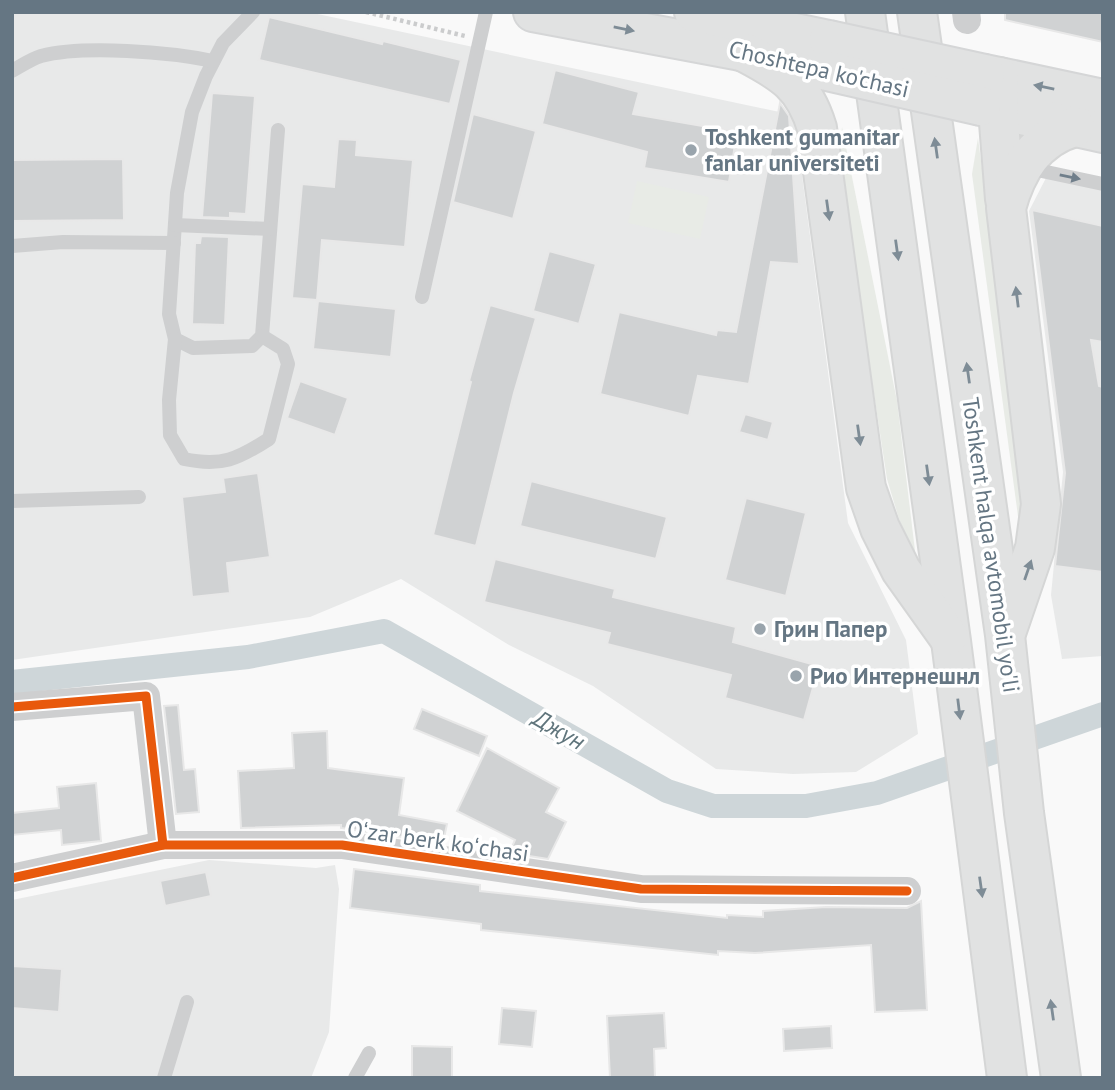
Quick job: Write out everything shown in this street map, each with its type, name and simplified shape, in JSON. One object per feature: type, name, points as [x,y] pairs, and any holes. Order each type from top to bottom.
[{"type":"main road","name":"Choshtepa ko'chasi","points":[[533,12],[746,53],[828,56]]},
{"type":"main road","name":"Choshtepa ko'chasi","points":[[694,12],[828,56],[991,91],[1103,99]]},
{"type":"main road","points":[[865,12],[951,641],[1007,1078]]},
{"type":"main road","name":"Toshkent halqa avtomobil yo'li","points":[[917,12],[1005,635],[1024,814],[1061,1078]]},
{"type":"main road","points":[[746,53],[772,66],[793,83],[809,103],[817,128],[866,488],[880,528],[901,570],[951,641]]},
{"type":"main road","name":"Choshtepa ko'chasi","points":[[991,91],[1089,130]]},
{"type":"main road","points":[[991,91],[1041,504],[1035,548],[1005,635]]},
{"type":"main road","points":[[1006,208],[1016,178],[1034,151],[1052,136],[1089,130]]},
{"type":"street","points":[[12,707],[146,696],[163,845]]},
{"type":"street","name":"Oʻzar berk koʻchasi","points":[[12,878],[163,845],[342,845],[641,889],[907,891]]},
{"type":"lane","points":[[253,12],[223,43],[192,112],[177,193],[169,314],[175,339],[169,400],[170,435],[184,459],[205,464],[240,457],[270,439],[289,364],[283,349],[262,336]]},
{"type":"lane","points":[[422,297],[485,12]]},
{"type":"lane","points":[[12,71],[40,56],[89,51],[184,55],[214,61]]},
{"type":"lane","points":[[175,339],[193,348],[253,346],[262,336],[278,130]]},
{"type":"lane","points":[[1037,170],[1103,184]]},
{"type":"lane","points":[[175,225],[270,229]]},
{"type":"lane","points":[[12,246],[63,242],[174,243]]},
{"type":"lane","points":[[12,501],[139,497]]},
{"type":"lane","points":[[164,1078],[187,1002]]},
{"type":"lane","points":[[355,1078],[369,1053]]},
{"type":"path","points":[[366,12],[480,39]]},
{"type":"shaded area","points":[[12,12],[308,12],[794,115],[848,523],[906,640],[918,734],[856,772],[793,774],[716,769],[593,686],[509,645],[401,579],[310,617],[12,660]]},
{"type":"shaded area","points":[[842,127],[897,401],[916,559],[899,519],[887,479],[839,164]]},
{"type":"shaded area","points":[[978,138],[1026,504],[1022,546],[972,174]]},
{"type":"shaded area","points":[[1047,176],[1103,189],[1103,656],[1062,659],[1051,595],[1063,472],[1029,211]]},
{"type":"shaded area","points":[[637,181],[709,197],[700,239],[628,223]]},
{"type":"shaded area","points":[[209,860],[316,868],[335,865],[339,889],[329,1032],[311,1078],[12,1078],[12,900]]},
{"type":"building","points":[[1005,12],[1103,12],[1103,42],[1005,20]]},
{"type":"building","points":[[269,17],[461,60],[450,104],[259,60]]},
{"type":"building","points":[[555,70],[639,92],[633,114],[737,132],[729,182],[644,168],[647,152],[542,124]]},
{"type":"building","points":[[212,93],[255,96],[246,214],[230,213],[230,218],[202,217]]},
{"type":"building","points":[[780,103],[789,116],[799,264],[771,262],[749,384],[698,376],[689,416],[600,394],[619,312],[716,335],[717,330],[736,332]]},
{"type":"building","points":[[473,114],[536,131],[513,219],[453,202]]},
{"type":"building","points":[[338,139],[357,140],[356,155],[413,160],[405,247],[322,240],[317,300],[292,298],[302,184],[334,187]]},
{"type":"building","points":[[123,159],[124,220],[12,221],[12,160]]},
{"type":"building","points":[[1032,210],[1103,226],[1103,342],[1091,340],[1099,386],[1103,387],[1103,572],[1055,566],[1065,473]]},
{"type":"building","points":[[201,236],[229,237],[225,325],[192,324],[195,243],[200,243]]},
{"type":"building","points":[[549,251],[596,264],[579,324],[533,311]]},
{"type":"building","points":[[318,301],[396,309],[391,357],[313,349]]},
{"type":"building","points":[[490,305],[536,318],[514,393],[476,546],[433,535],[471,382],[469,381]]},
{"type":"building","points":[[300,381],[348,398],[335,435],[287,418]]},
{"type":"building","points":[[745,414],[773,422],[768,440],[739,432]]},
{"type":"building","points":[[258,473],[270,557],[227,563],[230,593],[192,597],[182,497],[225,492],[223,478]]},
{"type":"building","points":[[531,481],[667,517],[656,559],[520,526]]},
{"type":"building","points":[[746,498],[806,513],[786,596],[725,580]]},
{"type":"building","points":[[495,559],[615,589],[613,597],[736,627],[733,642],[819,666],[804,720],[725,698],[731,675],[607,644],[610,633],[484,602]]},
{"type":"building","points":[[178,705],[184,770],[195,769],[199,812],[176,814],[164,706]]},
{"type":"building","points":[[422,709],[487,736],[479,756],[414,729]]},
{"type":"building","points":[[327,731],[328,768],[404,778],[399,815],[447,824],[443,843],[341,828],[341,825],[241,828],[238,771],[294,768],[292,733]]},
{"type":"building","points":[[487,748],[559,788],[546,812],[566,822],[548,859],[523,855],[511,849],[515,840],[457,811]]},
{"type":"building","points":[[96,783],[101,841],[62,845],[61,830],[12,835],[12,813],[59,808],[57,787]]},
{"type":"building","points":[[354,869],[480,885],[480,891],[727,918],[727,915],[763,917],[763,911],[826,907],[907,908],[921,901],[927,1010],[875,1012],[871,945],[755,953],[718,951],[718,955],[481,930],[481,924],[350,908]]},
{"type":"building","points":[[206,872],[211,896],[165,906],[160,881]]},
{"type":"building","points":[[12,966],[62,969],[59,1012],[12,1008]]},
{"type":"building","points":[[502,1008],[536,1011],[532,1047],[499,1044]]},
{"type":"building","points":[[664,1013],[666,1048],[654,1049],[655,1078],[610,1078],[607,1016]]},
{"type":"building","points":[[831,1026],[832,1048],[784,1051],[783,1029]]},
{"type":"building","points":[[412,1046],[452,1047],[452,1078],[412,1078]]},
{"type":"waterway","name":"Джун","points":[[12,682],[248,657],[384,631],[667,791],[713,806],[806,806],[877,793],[1103,714]]},
{"type":"cycle path","points":[[12,707],[146,696],[163,845]]},
{"type":"cycle path","points":[[12,878],[163,845],[342,845],[641,889],[907,891]]},
{"type":"place","name":"Toshkent gumanitar fanlar universiteti","points":[[691,150]]},
{"type":"place","name":"Грин Папер","points":[[760,629]]},
{"type":"place","name":"Рио Интернешнл","points":[[796,676]]}]
